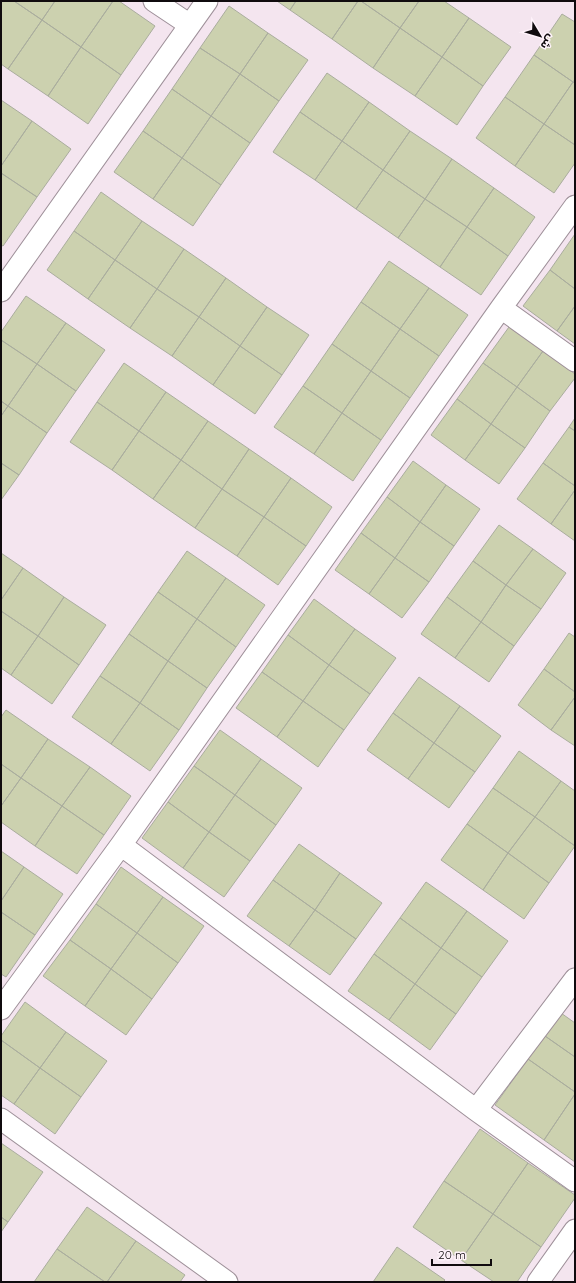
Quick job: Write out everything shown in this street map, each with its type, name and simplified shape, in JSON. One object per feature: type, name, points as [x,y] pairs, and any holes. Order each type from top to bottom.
[{"type":"street","points":[[154,1],[190,25]]},
{"type":"street","points":[[1,291],[207,1]]},
{"type":"street","points":[[1,1009],[121,845],[501,308],[572,216]]},
{"type":"street","points":[[501,308],[575,361]]},
{"type":"street","points":[[121,845],[476,1110],[575,1181]]},
{"type":"street","points":[[476,1110],[568,1001],[575,979]]},
{"type":"street","points":[[1,1119],[227,1282]]},
{"type":"street","points":[[538,1282],[575,1230]]},
{"type":"building","points":[[1,1],[14,1],[42,20],[8,69],[1,64]]},
{"type":"building","points":[[14,1],[55,1],[42,20]]},
{"type":"building","points":[[55,1],[113,1],[81,47],[42,20]]},
{"type":"building","points":[[113,1],[119,1],[155,26],[121,75],[81,47]]},
{"type":"building","points":[[277,1],[296,1],[290,10]]},
{"type":"building","points":[[296,1],[358,1],[332,39],[290,10]]},
{"type":"building","points":[[358,1],[361,1],[400,28],[373,68],[332,39]]},
{"type":"building","points":[[361,1],[419,1],[400,28]]},
{"type":"building","points":[[419,1],[444,1],[469,18],[442,57],[400,28]]},
{"type":"building","points":[[229,6],[268,33],[240,74],[200,48]]},
{"type":"building","points":[[562,14],[575,22],[575,79],[573,82],[534,55]]},
{"type":"building","points":[[469,18],[511,47],[483,86],[442,57]]},
{"type":"building","points":[[42,20],[81,47],[48,96],[8,69]]},
{"type":"building","points":[[400,28],[442,57],[415,96],[373,68]]},
{"type":"building","points":[[268,33],[308,60],[279,101],[240,74]]},
{"type":"building","points":[[81,47],[121,75],[88,124],[48,96]]},
{"type":"building","points":[[200,48],[240,74],[211,116],[172,89]]},
{"type":"building","points":[[534,55],[573,82],[544,124],[505,97]]},
{"type":"building","points":[[442,57],[483,86],[457,125],[415,96]]},
{"type":"building","points":[[327,73],[369,102],[342,141],[300,112]]},
{"type":"building","points":[[240,74],[279,101],[250,143],[211,116]]},
{"type":"building","points":[[573,82],[575,84],[575,145],[544,124]]},
{"type":"building","points":[[172,89],[211,116],[182,158],[143,131]]},
{"type":"building","points":[[505,97],[544,124],[515,166],[476,138]]},
{"type":"building","points":[[1,100],[32,121],[1,166]]},
{"type":"building","points":[[369,102],[410,131],[383,170],[342,141]]},
{"type":"building","points":[[300,112],[342,141],[315,180],[273,152]]},
{"type":"building","points":[[211,116],[250,143],[221,185],[182,158]]},
{"type":"building","points":[[32,121],[71,149],[37,197],[1,173],[1,166]]},
{"type":"building","points":[[544,124],[575,145],[575,163],[554,193],[515,166]]},
{"type":"building","points":[[143,131],[182,158],[153,199],[114,172]]},
{"type":"building","points":[[410,131],[452,159],[425,199],[383,170]]},
{"type":"building","points":[[342,141],[383,170],[356,209],[315,180]]},
{"type":"building","points":[[182,158],[221,185],[193,226],[153,199]]},
{"type":"building","points":[[452,159],[494,188],[467,227],[425,199]]},
{"type":"building","points":[[383,170],[425,199],[398,238],[356,209]]},
{"type":"building","points":[[1,173],[37,197],[3,246],[1,245]]},
{"type":"building","points":[[494,188],[535,217],[508,256],[467,227]]},
{"type":"building","points":[[101,192],[142,221],[115,260],[74,231]]},
{"type":"building","points":[[425,199],[467,227],[440,267],[398,238]]},
{"type":"building","points":[[142,221],[184,249],[157,289],[115,260]]},
{"type":"building","points":[[467,227],[508,256],[481,295],[440,267]]},
{"type":"building","points":[[74,231],[115,260],[88,299],[47,270]]},
{"type":"building","points":[[575,234],[575,289],[550,270]]},
{"type":"building","points":[[184,249],[226,278],[199,317],[157,289]]},
{"type":"building","points":[[115,260],[157,289],[130,328],[88,299]]},
{"type":"building","points":[[389,261],[429,288],[400,329],[361,302]]},
{"type":"building","points":[[550,270],[575,289],[575,306],[557,331],[523,306]]},
{"type":"building","points":[[226,278],[267,307],[240,346],[199,317]]},
{"type":"building","points":[[429,288],[468,315],[439,356],[400,329]]},
{"type":"building","points":[[157,289],[199,317],[172,356],[130,328]]},
{"type":"building","points":[[26,296],[66,323],[37,364],[1,340],[1,332]]},
{"type":"building","points":[[361,302],[400,329],[371,371],[332,344]]},
{"type":"building","points":[[575,306],[575,344],[557,331]]},
{"type":"building","points":[[267,307],[309,335],[282,375],[240,346]]},
{"type":"building","points":[[199,317],[240,346],[213,385],[172,356]]},
{"type":"building","points":[[66,323],[105,350],[76,391],[37,364]]},
{"type":"building","points":[[509,327],[543,351],[517,387],[483,363]]},
{"type":"building","points":[[400,329],[439,356],[410,398],[371,371]]},
{"type":"building","points":[[1,340],[37,364],[8,406],[1,401]]},
{"type":"building","points":[[332,344],[371,371],[342,413],[303,386]]},
{"type":"building","points":[[240,346],[282,375],[255,414],[213,385]]},
{"type":"building","points":[[543,351],[575,374],[575,378],[550,411],[517,387]]},
{"type":"building","points":[[124,363],[166,392],[139,431],[97,402]]},
{"type":"building","points":[[483,363],[517,387],[491,424],[457,399]]},
{"type":"building","points":[[37,364],[76,391],[47,433],[8,406]]},
{"type":"building","points":[[371,371],[410,398],[381,440],[342,413]]},
{"type":"building","points":[[303,386],[342,413],[314,454],[274,427]]},
{"type":"building","points":[[517,387],[550,411],[525,448],[491,424]]},
{"type":"building","points":[[166,392],[208,421],[181,460],[139,431]]},
{"type":"building","points":[[457,399],[491,424],[465,460],[431,435]]},
{"type":"building","points":[[1,401],[8,406],[1,416]]},
{"type":"building","points":[[97,402],[139,431],[112,470],[70,442]]},
{"type":"building","points":[[8,406],[47,433],[19,475],[1,463],[1,416]]},
{"type":"building","points":[[342,413],[381,440],[353,481],[314,454]]},
{"type":"building","points":[[575,418],[575,431],[569,427]]},
{"type":"building","points":[[208,421],[249,449],[222,489],[181,460]]},
{"type":"building","points":[[491,424],[525,448],[499,484],[465,460]]},
{"type":"building","points":[[569,427],[575,431],[575,486],[543,463]]},
{"type":"building","points":[[139,431],[181,460],[153,499],[112,470]]},
{"type":"building","points":[[249,449],[291,478],[264,517],[222,489]]},
{"type":"building","points":[[181,460],[222,489],[195,528],[153,499]]},
{"type":"building","points":[[413,461],[446,485],[420,522],[387,497]]},
{"type":"building","points":[[1,463],[19,475],[1,500]]},
{"type":"building","points":[[543,463],[575,486],[575,490],[551,524],[517,499]]},
{"type":"building","points":[[291,478],[332,507],[306,546],[264,517]]},
{"type":"building","points":[[446,485],[480,509],[454,546],[420,522]]},
{"type":"building","points":[[222,489],[264,517],[237,556],[195,528]]},
{"type":"building","points":[[575,490],[575,541],[551,524]]},
{"type":"building","points":[[387,497],[420,522],[395,558],[361,533]]},
{"type":"building","points":[[264,517],[306,546],[278,585],[237,556]]},
{"type":"building","points":[[420,522],[454,546],[429,582],[395,558]]},
{"type":"building","points":[[499,525],[533,549],[506,585],[473,561]]},
{"type":"building","points":[[361,533],[395,558],[369,594],[335,570]]},
{"type":"building","points":[[533,549],[566,573],[541,609],[506,585]]},
{"type":"building","points":[[187,551],[226,578],[197,619],[158,592]]},
{"type":"building","points":[[1,553],[23,568],[1,600]]},
{"type":"building","points":[[395,558],[429,582],[402,618],[369,594]]},
{"type":"building","points":[[473,561],[506,585],[481,622],[447,597]]},
{"type":"building","points":[[23,568],[64,597],[38,636],[1,611],[1,600]]},
{"type":"building","points":[[226,578],[265,605],[236,647],[197,619]]},
{"type":"building","points":[[506,585],[541,609],[514,646],[481,622]]},
{"type":"building","points":[[158,592],[197,619],[168,661],[129,634]]},
{"type":"building","points":[[64,597],[106,625],[79,665],[38,636]]},
{"type":"building","points":[[447,597],[481,622],[455,658],[421,634]]},
{"type":"building","points":[[314,599],[355,629],[329,665],[288,635]]},
{"type":"building","points":[[1,611],[38,636],[11,675],[1,668]]},
{"type":"building","points":[[197,619],[236,647],[207,688],[168,661]]},
{"type":"building","points":[[481,622],[514,646],[489,682],[455,658]]},
{"type":"building","points":[[355,629],[396,658],[370,694],[329,665]]},
{"type":"building","points":[[569,633],[575,637],[575,692],[544,669]]},
{"type":"building","points":[[129,634],[168,661],[140,703],[100,676]]},
{"type":"building","points":[[288,635],[329,665],[303,701],[262,672]]},
{"type":"building","points":[[38,636],[79,665],[52,704],[11,675]]},
{"type":"building","points":[[168,661],[207,688],[179,730],[140,703]]},
{"type":"building","points":[[329,665],[370,694],[344,730],[303,701]]},
{"type":"building","points":[[544,669],[575,692],[575,697],[551,730],[518,705]]},
{"type":"building","points":[[262,672],[303,701],[277,737],[236,708]]},
{"type":"building","points":[[100,676],[140,703],[111,744],[72,717]]},
{"type":"building","points":[[419,677],[460,706],[434,743],[393,713]]},
{"type":"building","points":[[575,697],[575,746],[551,730]]},
{"type":"building","points":[[303,701],[344,730],[318,767],[277,737]]},
{"type":"building","points":[[140,703],[179,730],[150,771],[111,744]]},
{"type":"building","points":[[460,706],[501,736],[475,772],[434,743]]},
{"type":"building","points":[[6,710],[48,739],[21,778],[1,764],[1,717]]},
{"type":"building","points":[[393,713],[434,743],[408,779],[367,750]]},
{"type":"building","points":[[220,730],[261,759],[235,795],[194,766]]},
{"type":"building","points":[[48,739],[90,767],[62,806],[21,778]]},
{"type":"building","points":[[434,743],[475,772],[449,808],[408,779]]},
{"type":"building","points":[[519,751],[561,781],[535,817],[493,788]]},
{"type":"building","points":[[261,759],[302,788],[276,825],[235,795]]},
{"type":"building","points":[[1,764],[21,778],[1,806]]},
{"type":"building","points":[[194,766],[235,795],[209,832],[168,802]]},
{"type":"building","points":[[90,767],[131,796],[104,835],[62,806]]},
{"type":"building","points":[[21,778],[62,806],[35,846],[1,822],[1,806]]},
{"type":"building","points":[[561,781],[575,791],[575,846],[535,817]]},
{"type":"building","points":[[493,788],[535,817],[508,853],[467,824]]},
{"type":"building","points":[[235,795],[276,825],[250,861],[209,832]]},
{"type":"building","points":[[168,802],[209,832],[183,868],[142,838]]},
{"type":"building","points":[[62,806],[104,835],[77,874],[35,846]]},
{"type":"building","points":[[535,817],[575,846],[549,883],[508,853]]},
{"type":"building","points":[[467,824],[508,853],[483,890],[441,860]]},
{"type":"building","points":[[209,832],[250,861],[224,897],[183,868]]},
{"type":"building","points":[[299,844],[340,873],[315,910],[273,880]]},
{"type":"building","points":[[1,851],[24,867],[1,901]]},
{"type":"building","points":[[508,853],[549,883],[524,919],[483,890]]},
{"type":"building","points":[[24,867],[63,894],[35,935],[1,912],[1,901]]},
{"type":"building","points":[[121,867],[163,897],[137,933],[96,904]]},
{"type":"building","points":[[340,873],[382,903],[356,939],[315,910]]},
{"type":"building","points":[[273,880],[315,910],[289,946],[247,916]]},
{"type":"building","points":[[426,882],[467,911],[441,948],[400,918]]},
{"type":"building","points":[[163,897],[204,926],[178,963],[137,933]]},
{"type":"building","points":[[96,904],[137,933],[111,969],[70,940]]},
{"type":"building","points":[[315,910],[356,939],[330,975],[289,946]]},
{"type":"building","points":[[467,911],[508,941],[482,977],[441,948]]},
{"type":"building","points":[[1,912],[35,935],[6,977],[1,974]]},
{"type":"building","points":[[400,918],[441,948],[415,984],[374,954]]},
{"type":"building","points":[[137,933],[178,963],[152,999],[111,969]]},
{"type":"building","points":[[70,940],[111,969],[85,1006],[43,976]]},
{"type":"building","points":[[441,948],[482,977],[456,1014],[415,984]]},
{"type":"building","points":[[374,954],[415,984],[389,1020],[348,991]]},
{"type":"building","points":[[111,969],[152,999],[126,1035],[85,1006]]},
{"type":"building","points":[[415,984],[456,1014],[430,1050],[389,1020]]},
{"type":"building","points":[[25,1002],[66,1032],[40,1068],[1,1040],[1,1036]]},
{"type":"building","points":[[561,1013],[575,1023],[575,1057],[545,1036]]},
{"type":"building","points":[[66,1032],[107,1061],[81,1097],[40,1068]]},
{"type":"building","points":[[545,1036],[575,1057],[575,1092],[528,1059]]},
{"type":"building","points":[[1,1040],[40,1068],[14,1104],[1,1095]]},
{"type":"building","points":[[528,1059],[575,1092],[544,1140],[495,1105]]},
{"type":"building","points":[[40,1068],[81,1097],[55,1134],[14,1104]]},
{"type":"building","points":[[575,1094],[575,1162],[544,1140]]},
{"type":"building","points":[[480,1129],[528,1163],[493,1214],[444,1181]]},
{"type":"building","points":[[1,1143],[43,1172],[8,1222],[1,1217]]},
{"type":"building","points":[[528,1163],[575,1195],[575,1198],[541,1247],[493,1214]]},
{"type":"building","points":[[444,1181],[493,1214],[461,1260],[413,1227]]},
{"type":"building","points":[[87,1207],[136,1241],[107,1282],[57,1249]]},
{"type":"building","points":[[493,1214],[541,1247],[517,1282],[494,1282],[461,1260]]},
{"type":"building","points":[[1,1217],[8,1222],[1,1232]]},
{"type":"building","points":[[136,1241],[185,1275],[180,1282],[107,1282]]},
{"type":"building","points":[[397,1247],[445,1280],[443,1282],[373,1282]]},
{"type":"building","points":[[57,1249],[105,1282],[34,1282]]}]
